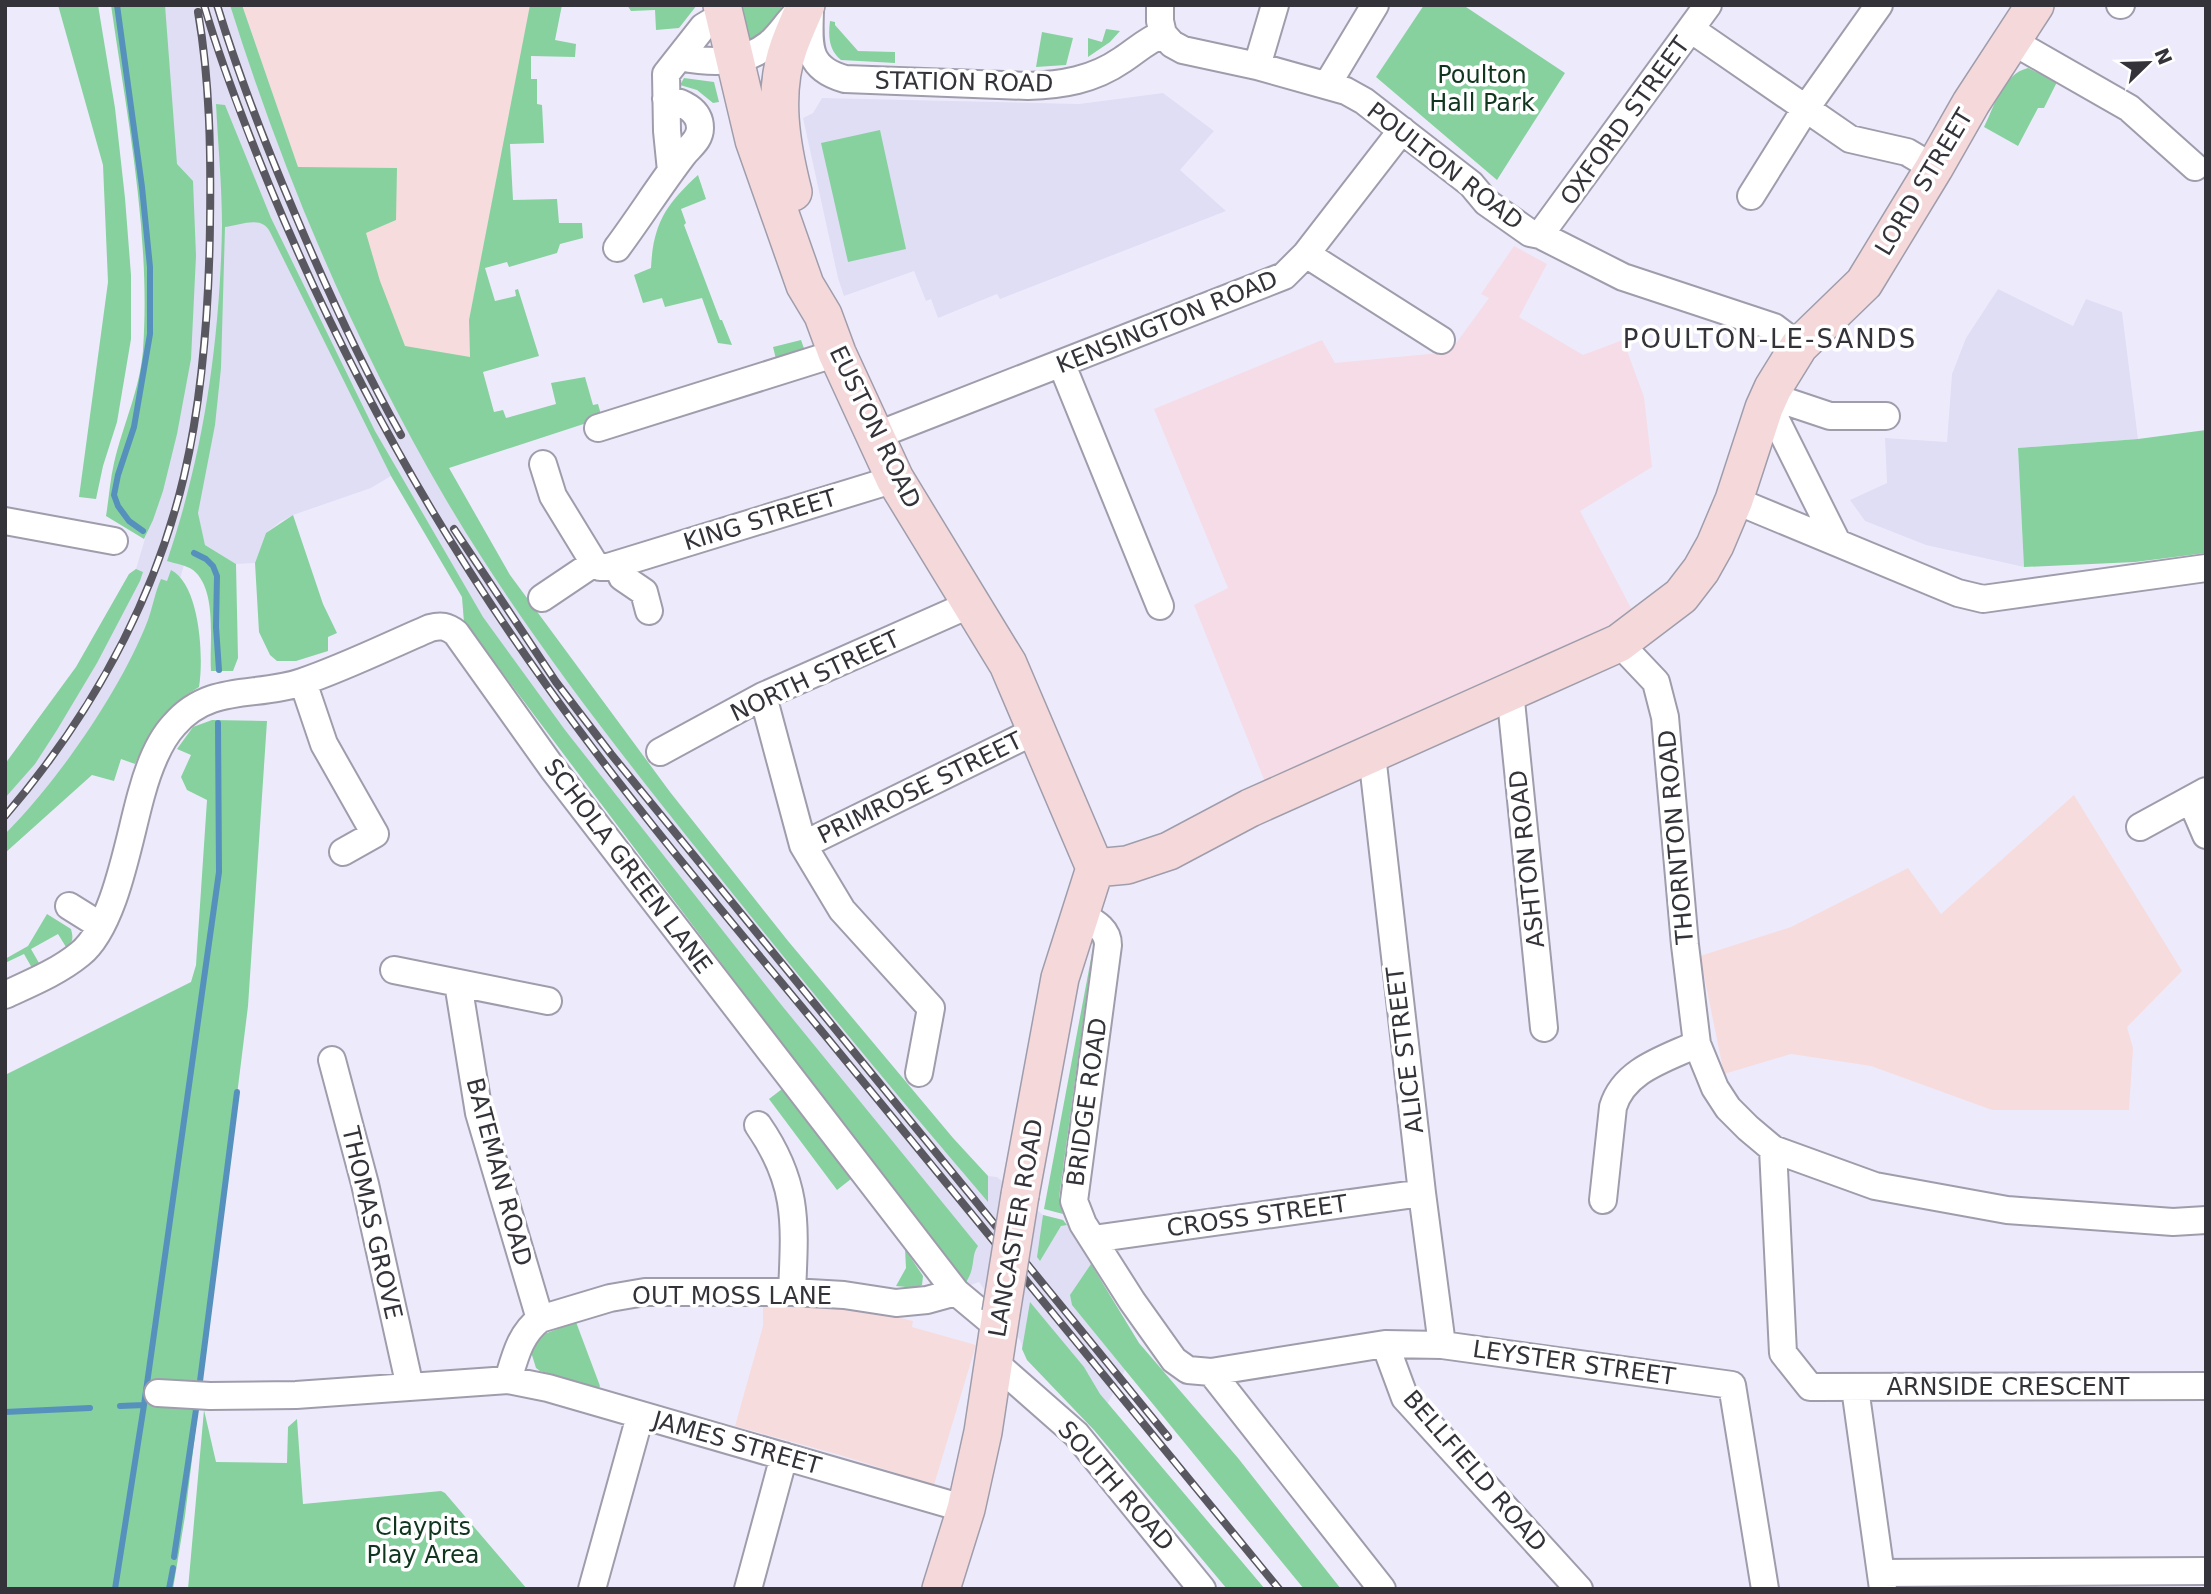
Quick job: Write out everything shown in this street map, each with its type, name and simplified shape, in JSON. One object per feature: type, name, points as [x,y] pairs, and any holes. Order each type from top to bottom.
[{"type":"main road","points":[[806,5],[788,47],[780,99],[782,150],[796,208],[815,265],[823,315]]},
{"type":"main road","name":"LORD STREET","points":[[1619,643],[1681,596],[1690,586],[1715,545],[1734,500],[1768,399],[1799,346],[1864,283],[1971,103],[2035,5]]},
{"type":"main road","name":"EUSTON ROAD","points":[[722,10],[754,139],[805,285],[823,315],[837,353],[895,479],[1008,664],[1095,868]]},
{"type":"main road","points":[[1095,868],[1127,865],[1169,851],[1250,808],[1619,643]]},
{"type":"main road","name":"LANCASTER ROAD","points":[[941,1589],[966,1509],[988,1409],[1020,1195],[1060,978],[1095,868]]},
{"type":"street","name":"STATION ROAD","points":[[806,5],[809,41],[818,67],[830,75],[845,79],[1053,85],[1074,82],[1101,73],[1163,34]]},
{"type":"street","points":[[680,57],[710,63],[734,60],[757,51],[770,43],[806,5]]},
{"type":"street","points":[[1160,5],[1163,34]]},
{"type":"street","points":[[1257,65],[1275,5]]},
{"type":"street","points":[[1327,85],[1375,5]]},
{"type":"street","name":"OXFORD STREET","points":[[1540,235],[1708,5]]},
{"type":"street","points":[[1751,196],[1805,108],[1879,5]]},
{"type":"street","points":[[617,248],[671,171],[698,138],[700,127],[697,115],[689,107],[666,99],[666,74],[703,27],[722,10]]},
{"type":"street","points":[[1692,30],[1850,139],[1907,152],[1934,168]]},
{"type":"street","name":"POULTON ROAD","points":[[1163,34],[1172,44],[1183,50],[1257,65],[1327,85],[1364,102],[1471,184],[1486,202],[1530,233],[1540,235],[1623,277],[1774,327],[1799,346]]},
{"type":"street","points":[[2010,40],[2129,108],[2195,167]]},
{"type":"street","name":"KENSINGTON ROAD","points":[[875,436],[1284,276],[1306,254],[1402,130]]},
{"type":"street","points":[[1306,254],[1441,340]]},
{"type":"street","points":[[598,428],[837,353]]},
{"type":"street","points":[[1062,365],[1160,606]]},
{"type":"street","points":[[1768,399],[1830,416],[1886,416]]},
{"type":"street","points":[[1768,399],[1837,541]]},
{"type":"street","points":[[544,464],[553,496],[622,577],[644,592],[649,611]]},
{"type":"street","name":"KING STREET","points":[[542,598],[612,563],[895,479]]},
{"type":"street","points":[[1734,500],[1958,593],[1983,599],[2206,568]]},
{"type":"street","points":[[5,521],[114,541]]},
{"type":"street","name":"NORTH STREET","points":[[660,752],[763,696],[973,603]]},
{"type":"street","name":"SCHOLA GREEN LANE","points":[[5,995],[62,967],[81,954],[101,926],[114,899],[145,782],[173,725],[192,709],[206,700],[223,695],[277,689],[303,682],[430,628],[439,625],[447,627],[456,634],[553,769],[956,1292]]},
{"type":"street","name":"THORNTON ROAD","points":[[1619,643],[1656,682],[1665,717],[1685,945],[1697,1044],[1715,1088],[1728,1108],[1748,1128],[1773,1149],[1875,1186],[2007,1210],[2173,1222],[2206,1220]]},
{"type":"street","points":[[303,682],[324,744],[375,834],[344,852]]},
{"type":"street","name":"ASHTON ROAD","points":[[1510,691],[1544,1028]]},
{"type":"street","points":[[763,696],[803,845],[842,910],[931,1008],[919,1073]]},
{"type":"street","name":"PRIMROSE STREET","points":[[803,845],[1037,730]]},
{"type":"street","name":"ALICE STREET","points":[[1372,755],[1442,1345]]},
{"type":"street","points":[[2140,827],[2198,795],[2206,835]]},
{"type":"street","points":[[69,906],[101,926]]},
{"type":"street","name":"BRIDGE ROAD","points":[[1079,915],[1097,924],[1108,939],[1075,1190],[1074,1201],[1078,1215],[1132,1301],[1174,1360],[1188,1370],[1211,1372]]},
{"type":"street","points":[[394,970],[548,1001]]},
{"type":"street","name":"BATEMAN ROAD","points":[[458,983],[479,1113],[540,1319]]},
{"type":"street","points":[[1603,1200],[1613,1107],[1617,1093],[1634,1074],[1697,1044]]},
{"type":"street","name":"THOMAS GROVE","points":[[332,1060],[365,1184],[410,1387]]},
{"type":"street","points":[[758,1125],[783,1169],[792,1198],[792,1292]]},
{"type":"street","name":"ARNSIDE CRESCENT","points":[[1773,1149],[1783,1353],[1810,1387],[2206,1387]]},
{"type":"street","name":"CROSS STREET","points":[[1093,1239],[1422,1193]]},
{"type":"street","name":"OUT MOSS LANE","points":[[540,1319],[601,1300],[645,1292],[792,1292],[844,1295],[896,1303],[927,1300],[956,1292]]},
{"type":"street","points":[[956,1292],[998,1333]]},
{"type":"street","points":[[158,1392],[198,1395],[296,1395],[508,1380],[526,1331],[540,1319]]},
{"type":"street","name":"SOUTH ROAD","points":[[998,1333],[1202,1589]]},
{"type":"street","name":"LEYSTER STREET","points":[[1211,1372],[1385,1344],[1442,1345],[1732,1385],[1765,1589]]},
{"type":"street","name":"BELLFIELD ROAD","points":[[1385,1344],[1405,1398],[1579,1589]]},
{"type":"street","points":[[1211,1372],[1382,1589]]},
{"type":"street","name":"JAMES STREET","points":[[508,1380],[548,1388],[966,1509]]},
{"type":"street","points":[[1855,1388],[1882,1581],[2206,1572]]},
{"type":"street","points":[[592,1589],[640,1416]]},
{"type":"street","points":[[748,1589],[784,1456]]},
{"type":"shaded area","points":[[141,5],[242,5],[296,162],[382,352],[510,575],[670,792],[788,941],[953,1138],[988,1176],[997,1177],[1043,1215],[1063,1220],[1067,1225],[1139,1343],[1094,1430],[1027,1360],[1020,1340],[979,1282],[968,1286],[962,1282],[464,622],[462,597],[391,476],[371,488],[280,522],[266,533],[255,563],[236,564],[205,545],[198,515],[160,650],[5,853],[5,764],[76,667],[129,574],[136,569],[149,525],[164,431]]},
{"type":"shaded area","points":[[242,5],[531,5],[469,321],[472,412],[382,352],[296,162]]},
{"type":"shaded area","points":[[1163,93],[1214,131],[1180,170],[1226,211],[1000,299],[997,294],[938,318],[931,299],[926,301],[914,271],[844,296],[803,118],[813,113],[822,98],[1079,104]]},
{"type":"shaded area","points":[[1514,246],[1547,264],[1519,317],[1583,355],[1623,340],[1644,397],[1652,467],[1580,511],[1632,610],[1602,636],[1267,787],[1194,605],[1228,588],[1154,409],[1322,340],[1335,363],[1440,353],[1454,346],[1489,298],[1481,294]]},
{"type":"shaded area","points":[[1998,289],[2073,326],[2086,299],[2122,312],[2138,439],[2018,448],[2024,567],[1926,545],[1865,521],[1850,500],[1887,483],[1885,438],[1947,442],[1952,374],[1966,338]]},
{"type":"shaded area","points":[[2074,795],[2182,971],[2127,1027],[2133,1048],[2129,1110],[1992,1110],[1871,1066],[1791,1054],[1724,1074],[1700,956],[1791,927],[1908,868],[1941,914]]},
{"type":"shaded area","points":[[842,1305],[913,1321],[912,1327],[976,1345],[934,1485],[735,1426],[763,1326],[763,1306]]},
{"type":"green space","points":[[58,5],[98,5],[115,108],[131,275],[131,339],[117,422],[96,499],[79,497],[108,282],[103,165]]},
{"type":"green space","points":[[111,5],[165,5],[177,164],[193,181],[196,256],[191,359],[163,491],[144,539],[106,516],[111,476],[141,364],[145,307],[141,220]]},
{"type":"green space","points":[[230,5],[242,5],[298,167],[397,168],[396,220],[366,233],[380,281],[405,346],[470,357],[469,320],[530,5],[562,5],[555,40],[576,44],[575,57],[531,56],[531,79],[537,79],[537,104],[542,105],[544,143],[510,144],[513,200],[557,199],[559,223],[582,223],[583,238],[560,244],[557,253],[509,267],[507,262],[485,268],[495,301],[516,296],[515,290],[518,289],[539,356],[483,372],[494,412],[503,410],[506,418],[556,404],[551,383],[585,377],[593,405],[598,404],[602,418],[449,468],[510,575],[670,792],[788,941],[988,1176],[988,1202],[812,992],[639,776],[537,640],[474,546],[412,439],[351,319],[274,133]]},
{"type":"green space","points":[[627,5],[697,5],[679,28],[656,30],[655,10],[631,11]]},
{"type":"green space","points":[[742,5],[783,5],[767,36],[754,43],[745,31]]},
{"type":"green space","name":"Poulton Hall Park","points":[[1424,5],[1463,5],[1565,73],[1497,180],[1376,77]]},
{"type":"green space","points":[[830,21],[835,22],[858,51],[895,52],[895,63],[841,60],[830,43]]},
{"type":"green space","points":[[1106,29],[1120,31],[1110,42],[1088,57],[1088,38],[1102,42]]},
{"type":"green space","points":[[1042,32],[1073,38],[1066,65],[1036,67]]},
{"type":"green space","points":[[2028,68],[2057,82],[2044,108],[2038,108],[2018,146],[1984,127],[2006,84],[2019,71]]},
{"type":"green space","points":[[684,78],[714,82],[719,102],[713,103],[697,90],[680,85]]},
{"type":"green space","points":[[216,104],[225,105],[271,218],[375,431],[483,617],[565,730],[779,1002],[978,1246],[971,1273],[964,1285],[464,622],[462,597],[391,476],[270,232],[256,222],[225,227],[221,368],[215,425],[198,513],[205,545],[236,564],[238,658],[233,671],[211,671],[211,618],[206,590],[193,570],[167,561],[200,438],[218,311],[222,226]]},
{"type":"green space","points":[[880,130],[906,249],[848,262],[821,143]]},
{"type":"green space","points":[[698,175],[706,199],[681,209],[686,223],[684,225],[732,345],[718,343],[702,298],[665,307],[662,298],[643,303],[634,275],[651,268],[655,239],[663,216],[677,196]]},
{"type":"green space","points":[[801,340],[806,354],[777,363],[773,347]]},
{"type":"green space","points":[[2206,430],[2206,553],[2135,562],[2024,567],[2018,448],[2138,439]]},
{"type":"green space","points":[[293,515],[323,604],[337,633],[328,637],[328,651],[296,661],[277,661],[270,655],[259,632],[255,563],[266,533]]},
{"type":"green space","points":[[136,569],[143,572],[140,581],[97,663],[35,764],[5,798],[5,764],[76,667],[129,574]]},
{"type":"green space","points":[[171,570],[181,578],[194,606],[200,641],[199,687],[160,720],[135,764],[121,759],[114,781],[92,775],[5,853],[5,834],[66,761],[122,676],[148,620],[161,579],[167,581]]},
{"type":"green space","points":[[212,720],[267,721],[248,1006],[185,1516],[173,1589],[5,1589],[5,1075],[191,982],[196,965],[207,800],[187,790],[181,777],[191,755],[177,749],[193,727]]},
{"type":"green space","points":[[47,914],[71,929],[72,941],[66,947],[58,934],[31,949],[39,963],[32,968],[24,954],[5,963],[5,959],[28,946]]},
{"type":"green space","points":[[1093,948],[1059,1198],[1063,1214],[1044,1209]]},
{"type":"green space","points":[[782,1089],[851,1179],[837,1190],[769,1099]]},
{"type":"green space","points":[[1043,1215],[1063,1220],[1067,1225],[1061,1226],[1040,1261],[1037,1257]]},
{"type":"green space","points":[[905,1249],[923,1276],[922,1285],[916,1288],[896,1286],[906,1268]]},
{"type":"green space","points":[[1091,1264],[1139,1343],[1238,1458],[1341,1589],[1304,1589],[1072,1305],[1070,1295]]},
{"type":"green space","points":[[1030,1302],[1084,1367],[1100,1394],[1265,1589],[1227,1589],[1094,1430],[1027,1360],[1022,1349]]},
{"type":"green space","points":[[576,1322],[599,1388],[536,1368],[531,1352],[539,1336]]},
{"type":"green space","name":"Claypits Play Area","points":[[204,1410],[216,1462],[287,1463],[288,1427],[297,1419],[303,1504],[441,1491],[445,1493],[527,1589],[188,1589]]},
{"type":"waterway","points":[[117,5],[142,187],[150,267],[150,334],[134,427],[114,495],[129,521],[143,531]]},
{"type":"waterway","points":[[194,553],[206,559],[217,576],[219,670]]},
{"type":"waterway","points":[[115,1589],[144,1405],[219,872],[218,723]]},
{"type":"waterway","points":[[199,1389],[237,1092]]},
{"type":"waterway","points":[[174,1557],[197,1403]]},
{"type":"waterway","points":[[120,1406],[144,1405]]},
{"type":"waterway","points":[[5,1412],[90,1408]]},
{"type":"waterway","points":[[169,1589],[173,1568]]},
{"type":"railway","points":[[204,5],[252,142],[328,318],[394,445],[467,568],[506,627],[580,731],[682,863],[1279,1589]]},
{"type":"railway","points":[[217,5],[253,111],[307,242],[358,354],[401,435]]},
{"type":"railway","points":[[5,816],[64,739],[115,657],[155,569],[184,476],[200,382],[209,256],[209,118],[198,12]]},
{"type":"railway","points":[[454,529],[556,682],[611,754],[1168,1437]]},
{"type":"district","name":"POULTON-LE-SANDS","points":[[1770,339]]}]
